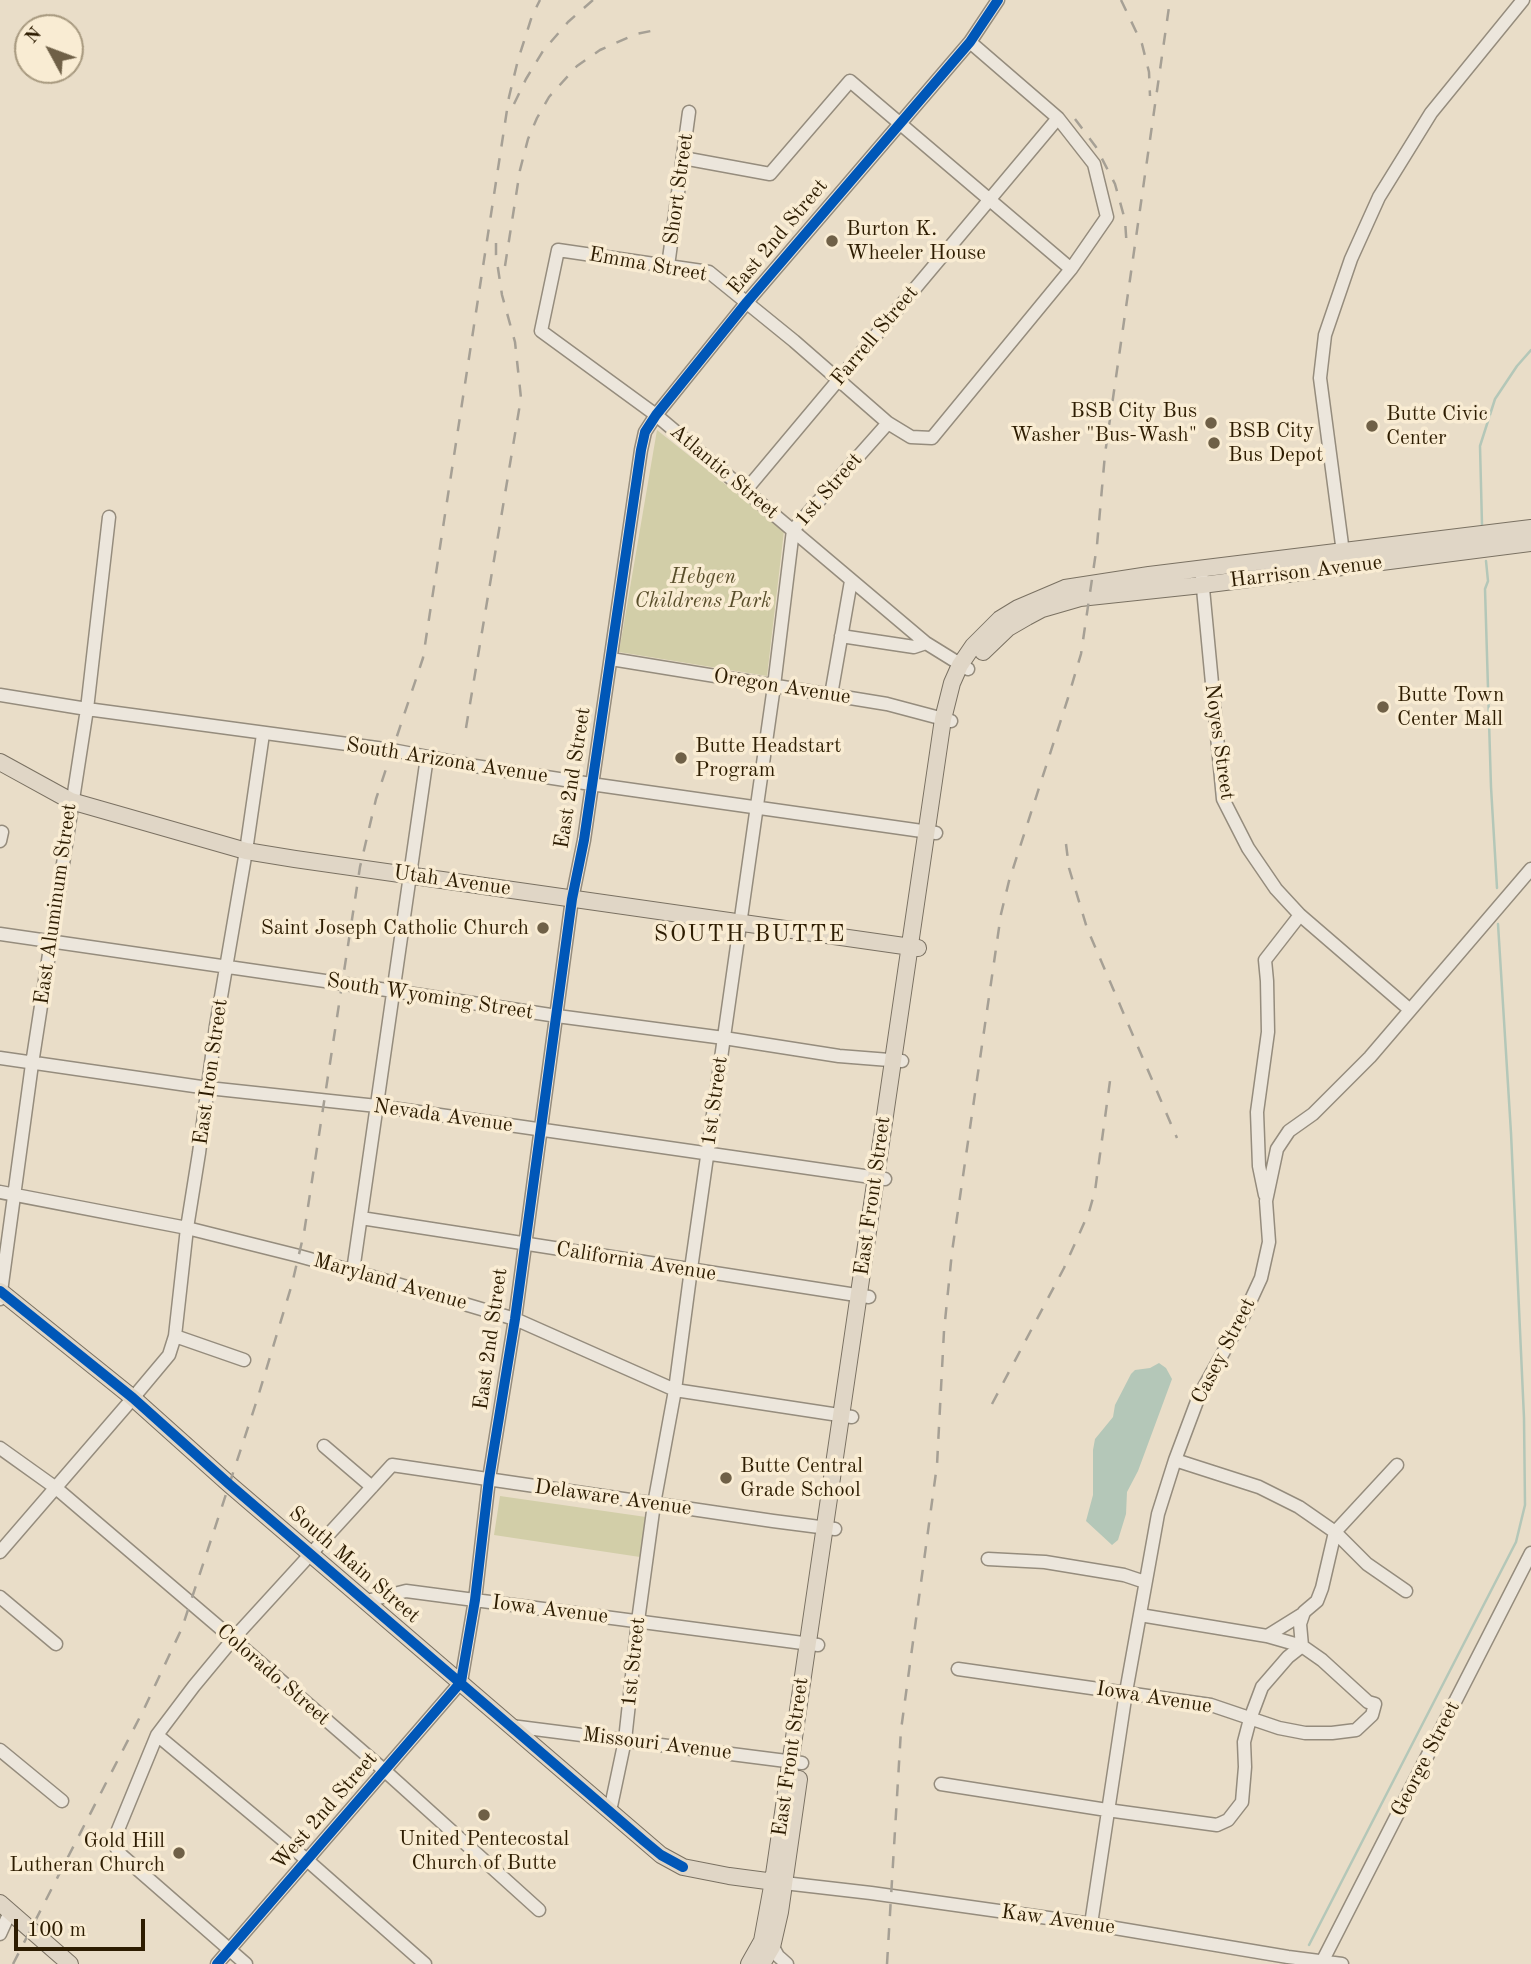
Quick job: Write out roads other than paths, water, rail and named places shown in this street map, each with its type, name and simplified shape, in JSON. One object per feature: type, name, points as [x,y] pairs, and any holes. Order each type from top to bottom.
[{"type":"main road","name":"Harrison Avenue","points":[[1082,591],[1097,596],[1202,577],[1344,559],[1531,528]]},
{"type":"main road","name":"Harrison Avenue","points":[[1344,559],[1531,544]]},
{"type":"main road","name":"Harrison Avenue","points":[[1082,591],[1149,575],[1202,577]]},
{"type":"main road","points":[[1097,596],[1124,587],[1146,584],[1149,575]]},
{"type":"main road","name":"East Front Street","points":[[767,1943],[779,1882],[915,947],[949,692],[973,646],[1000,619],[1065,588],[1082,591]]},
{"type":"main road","name":"Utah Avenue","points":[[0,762],[72,801],[246,850],[915,947]]},
{"type":"main road","name":"South Main Street","points":[[0,1294],[133,1398],[229,1484],[661,1855],[683,1867],[779,1882]]},
{"type":"main road","points":[[5,1908],[71,1964]]},
{"type":"main road","points":[[749,1964],[767,1943]]},
{"type":"main road","points":[[762,1964],[767,1943]]},
{"type":"street","name":"East 2nd Street","points":[[461,1682],[475,1600],[489,1479],[572,899],[584,840],[645,432],[747,302],[970,42],[998,0]]},
{"type":"street","points":[[1344,559],[1320,378],[1325,335],[1351,259],[1379,197],[1432,113],[1522,0]]},
{"type":"street","points":[[683,159],[770,174],[850,81],[1071,269],[1107,217],[1094,164],[1058,118],[970,42]]},
{"type":"street","name":"Short Street","points":[[668,266],[689,112]]},
{"type":"street","name":"Farrell Street","points":[[746,490],[1058,118]]},
{"type":"street","name":"Emma Street","points":[[541,331],[558,250],[709,272],[888,423],[911,437],[932,438],[1071,269]]},
{"type":"street","name":"Atlantic Street","points":[[541,331],[656,415],[926,643],[964,667]]},
{"type":"street","name":"1st Street","points":[[610,1811],[625,1740],[654,1504],[675,1390],[774,685],[793,530],[888,423]]},
{"type":"street","name":"East Aluminum Street","points":[[0,1294],[32,1064],[87,709],[109,517]]},
{"type":"street","name":"Noyes Street","points":[[1202,577],[1223,799],[1248,848],[1276,889],[1300,915],[1409,1009]]},
{"type":"street","points":[[831,695],[851,580]]},
{"type":"street","points":[[841,636],[914,647],[926,643]]},
{"type":"street","name":"Oregon Avenue","points":[[611,659],[887,704],[947,720]]},
{"type":"street","name":"South Arizona Avenue","points":[[0,695],[392,750],[591,785],[931,832]]},
{"type":"street","name":"East Iron Street","points":[[0,1552],[169,1355],[175,1336],[187,1228],[216,1026],[263,734]]},
{"type":"street","points":[[353,1271],[427,757]]},
{"type":"street","name":"Casey Street","points":[[1091,1924],[1126,1692],[1158,1514],[1199,1396],[1243,1317],[1261,1278],[1269,1242],[1266,1201],[1278,1149],[1289,1131],[1312,1114],[1370,1057],[1531,870]]},
{"type":"street","points":[[1266,1201],[1259,1166],[1257,1112],[1268,1032],[1265,960],[1300,915]]},
{"type":"street","name":"South Wyoming Street","points":[[0,934],[839,1056],[898,1060]]},
{"type":"street","name":"Nevada Avenue","points":[[0,1058],[208,1088],[377,1106],[880,1179]]},
{"type":"street","name":"Maryland Avenue","points":[[0,1192],[187,1228],[353,1271],[514,1319],[675,1390],[846,1417]]},
{"type":"street","name":"California Avenue","points":[[361,1218],[864,1297]]},
{"type":"street","points":[[175,1336],[244,1360]]},
{"type":"street","points":[[246,1964],[120,1854],[113,1842],[157,1735],[233,1639],[372,1487],[324,1446]]},
{"type":"street","name":"Colorado Street","points":[[0,1448],[55,1488],[233,1639],[539,1910]]},
{"type":"street","points":[[1175,1460],[1259,1487],[1299,1507],[1335,1532],[1367,1564],[1406,1591]]},
{"type":"street","name":"Delaware Avenue","points":[[372,1487],[392,1465],[830,1528]]},
{"type":"street","points":[[1267,1636],[1317,1601],[1335,1532],[1397,1465]]},
{"type":"street","name":"George Street","points":[[1321,1963],[1531,1553]]},
{"type":"street","points":[[988,1559],[1045,1562],[1124,1575],[1145,1582]]},
{"type":"street","name":"Iowa Avenue","points":[[367,1601],[406,1591],[813,1644]]},
{"type":"street","points":[[0,1597],[56,1644]]},
{"type":"street","points":[[1302,1646],[1300,1624],[1304,1612]]},
{"type":"street","points":[[1140,1615],[1267,1636],[1302,1646]]},
{"type":"street","points":[[941,1784],[1217,1825],[1228,1820],[1242,1802],[1244,1742],[1262,1687],[1288,1657],[1302,1646]]},
{"type":"street","name":"Iowa Avenue","points":[[958,1669],[1211,1705],[1279,1728],[1305,1733],[1356,1730],[1372,1715],[1375,1704],[1368,1702],[1322,1660],[1302,1646]]},
{"type":"street","name":"West 2nd Street","points":[[217,1964],[461,1682]]},
{"type":"street","name":"Missouri Avenue","points":[[511,1726],[796,1763]]},
{"type":"street","points":[[157,1735],[307,1860],[425,1964]]},
{"type":"street","points":[[0,1750],[62,1801]]},
{"type":"street","name":"Kaw Avenue","points":[[779,1882],[1091,1924],[1321,1963],[1342,1964]]},
{"type":"street","points":[[0,1934],[5,1908]]},
{"type":"street","points":[[767,1943],[787,1964]]},
{"type":"waterway","points":[[1482,525],[1480,446],[1495,399],[1531,350]]},
{"type":"waterway","points":[[1486,561],[1491,787],[1497,888]]},
{"type":"waterway","points":[[1309,1945],[1516,1542],[1525,1505],[1524,1418],[1511,1133],[1498,924]]},
{"type":"railway","points":[[13,1964],[144,1709],[182,1628],[292,1284],[304,1233],[360,867],[376,799],[423,658],[509,97],[532,16],[540,0]]},
{"type":"railway","points":[[514,104],[543,51],[568,22],[593,0]]},
{"type":"railway","points":[[1121,0],[1142,44],[1149,72],[1150,96]]},
{"type":"railway","points":[[887,1964],[901,1730],[937,1465],[944,1331],[952,1252],[1001,914],[1081,654],[1097,545],[1105,454],[1170,0]]},
{"type":"railway","points":[[505,266],[520,170],[528,139],[549,97],[577,66],[600,50],[636,34],[661,29]]},
{"type":"railway","points":[[1075,119],[1096,147],[1115,184],[1125,220],[1127,250]]},
{"type":"railway","points":[[466,728],[521,398],[515,342],[502,295],[496,255],[496,233]]},
{"type":"railway","points":[[1066,844],[1069,868],[1087,928],[1177,1138]]},
{"type":"railway","points":[[992,1404],[1064,1268],[1089,1212],[1095,1191],[1110,1081]]},
{"type":"place","name":"Burton K. Wheeler House","points":[[832,241]]},
{"type":"place","name":"BSB City Bus Washer \"Bus-Wash\"","points":[[1211,423]]},
{"type":"place","name":"Butte Civic Center","points":[[1372,426]]},
{"type":"place","name":"BSB City Bus Depot","points":[[1214,443]]},
{"type":"place","name":"Butte Town Center Mall","points":[[1383,707]]},
{"type":"place","name":"Butte Headstart Program","points":[[681,758]]},
{"type":"place","name":"Saint Joseph Catholic Church","points":[[543,928]]},
{"type":"place","name":"Butte Central Grade School","points":[[726,1478]]},
{"type":"place","name":"United Pentecostal Church of Butte","points":[[484,1815]]},
{"type":"place","name":"Gold Hill Lutheran Church","points":[[179,1853]]},
{"type":"district","name":"SOUTH BUTTE","points":[[750,935]]},
{"type":"park label","name":"Hebgen Childrens Park","points":[[703,589]]}]
